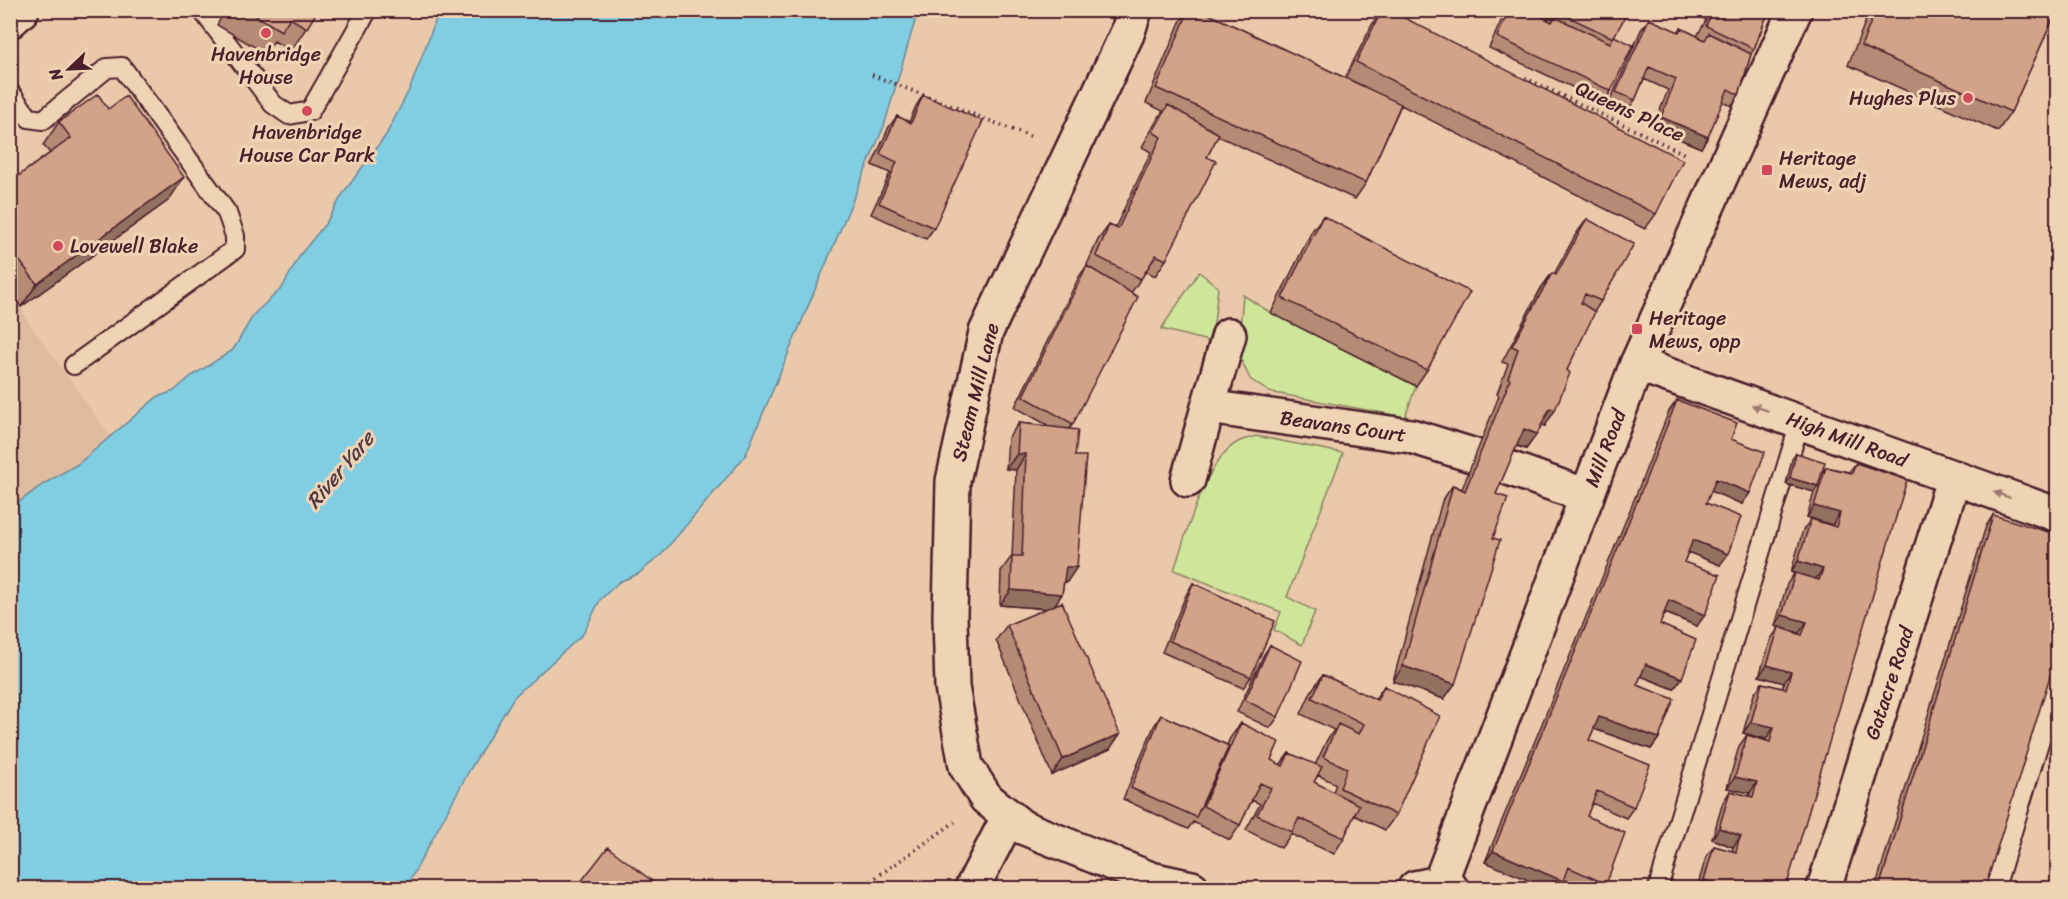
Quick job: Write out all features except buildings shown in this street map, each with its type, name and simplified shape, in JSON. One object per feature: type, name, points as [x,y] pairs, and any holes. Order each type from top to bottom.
[{"type":"street","points":[[10,21],[22,10]]},
{"type":"street","name":"Steam Mill Lane","points":[[998,807],[966,766],[952,687],[950,616],[953,481],[986,332],[1127,34],[1136,10]]},
{"type":"street","name":"Mill Road","points":[[1436,887],[1637,364],[1795,10]]},
{"type":"street","points":[[1188,480],[1229,335]]},
{"type":"street","name":"High Mill Road","points":[[1637,364],[2058,515]]},
{"type":"street","name":"Beavans Court","points":[[1208,407],[1411,436],[1587,496]]},
{"type":"street","name":"Gatacre Road","points":[[1824,888],[1954,477]]},
{"type":"street","points":[[972,888],[998,807],[1022,827],[1151,879],[1192,888]]},
{"type":"lane","points":[[202,10],[273,104],[290,115],[310,111],[366,13]]},
{"type":"lane","points":[[10,92],[29,118],[43,120],[107,68],[122,67],[227,213],[235,236],[235,249],[74,365]]},
{"type":"lane","points":[[1658,888],[1800,422]]},
{"type":"lane","points":[[1995,888],[2058,680]]},
{"type":"path","points":[[872,75],[1071,152]]},
{"type":"path","name":"Queens Place","points":[[1525,78],[1723,172]]},
{"type":"path","points":[[861,888],[998,807]]},
{"type":"shaded area","points":[[10,292],[29,323],[111,437],[78,464],[42,485],[11,508]]},
{"type":"green space","points":[[1199,272],[1218,287],[1212,342],[1161,329]]},
{"type":"green space","points":[[1243,295],[1271,313],[1416,386],[1405,417],[1269,392],[1250,379],[1238,353]]},
{"type":"green space","points":[[1256,436],[1343,453],[1287,597],[1315,611],[1302,645],[1274,630],[1281,612],[1174,570],[1198,500],[1216,464],[1226,451],[1238,442]]},
{"type":"water","name":"River Yare","points":[[439,11],[918,11],[884,126],[745,456],[661,555],[638,574],[619,582],[600,600],[583,634],[514,697],[469,771],[406,888],[11,888],[11,508],[42,485],[78,464],[157,397],[174,391],[190,377],[233,350],[254,314],[282,288],[300,255],[326,223],[344,192],[386,135],[410,88]]},
{"type":"place","name":"Havenbridge House","points":[[266,33]]},
{"type":"place","name":"Hughes Plus","points":[[1968,98]]},
{"type":"place","name":"Havenbridge House Car Park","points":[[307,111]]},
{"type":"place","name":"Heritage Mews, adj","points":[[1767,170]]},
{"type":"place","name":"Lovewell Blake","points":[[58,246]]},
{"type":"place","name":"Heritage Mews, opp","points":[[1637,329]]}]
